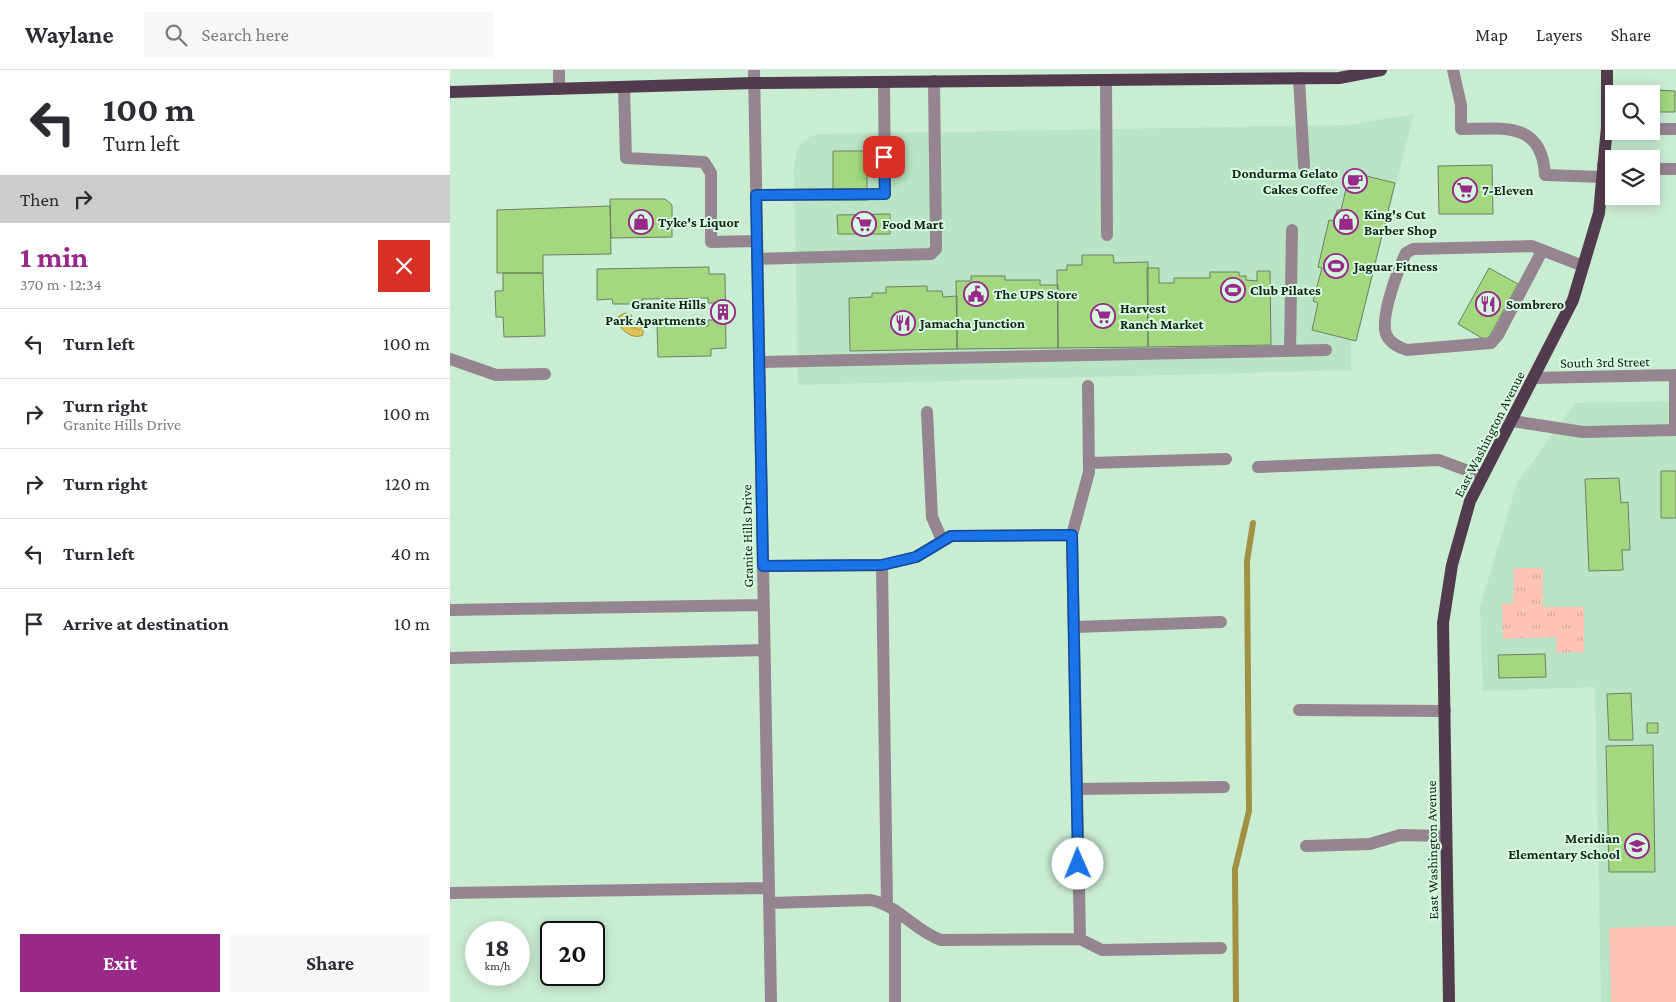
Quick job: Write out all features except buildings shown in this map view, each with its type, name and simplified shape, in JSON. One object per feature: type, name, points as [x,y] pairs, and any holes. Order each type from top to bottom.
[{"type":"main road","points":[[450,92],[624,87],[754,76],[884,82],[1339,78],[1381,70]]},
{"type":"main road","name":"East Washington Avenue","points":[[1607,70],[1608,85]]},
{"type":"main road","name":"East Washington Avenue","points":[[1449,1002],[1443,623],[1452,565],[1470,501],[1573,300],[1599,212],[1605,175]]},
{"type":"street","points":[[559,70],[559,89]]},
{"type":"street","points":[[1453,70],[1461,105],[1461,129],[1516,129],[1526,134],[1540,150],[1545,175],[1605,169]]},
{"type":"street","name":"Granite Hills Drive","points":[[754,76],[771,1002]]},
{"type":"street","points":[[1299,78],[1304,166]]},
{"type":"street","points":[[1106,80],[1107,235]]},
{"type":"street","points":[[757,259],[931,254],[936,249],[934,81]]},
{"type":"street","points":[[756,195],[885,194],[884,82]]},
{"type":"street","points":[[624,87],[626,158],[704,162],[711,173],[711,242],[757,241]]},
{"type":"street","points":[[1660,129],[1676,129]]},
{"type":"street","points":[[1660,170],[1676,170]]},
{"type":"street","points":[[1290,351],[1292,230]]},
{"type":"street","points":[[1542,251],[1498,335],[1491,343],[1407,350],[1398,348],[1386,334],[1385,320],[1399,268],[1406,253],[1413,249],[1532,246],[1583,266]]},
{"type":"street","points":[[759,362],[1326,350]]},
{"type":"street","points":[[450,359],[496,375],[545,374]]},
{"type":"street","points":[[1512,421],[1583,432],[1676,430],[1676,375]]},
{"type":"street","name":"South 3rd Street","points":[[1534,378],[1676,375]]},
{"type":"street","points":[[1080,939],[1072,535],[1089,472],[1088,386]]},
{"type":"street","points":[[927,412],[932,517],[942,540]]},
{"type":"street","points":[[1089,463],[1226,459]]},
{"type":"street","points":[[1258,467],[1439,460],[1482,476]]},
{"type":"street","points":[[763,566],[882,565],[916,557],[951,536],[1072,535]]},
{"type":"street","points":[[882,565],[895,1002]]},
{"type":"street","points":[[450,610],[763,605]]},
{"type":"street","points":[[1074,627],[1221,622]]},
{"type":"street","points":[[450,658],[764,650]]},
{"type":"street","points":[[1299,710],[1445,711]]},
{"type":"street","points":[[1077,790],[1224,787]]},
{"type":"street","points":[[1306,846],[1370,844],[1400,835],[1446,836]]},
{"type":"street","points":[[450,893],[769,888]]},
{"type":"street","points":[[769,903],[871,900],[891,907],[927,935],[942,940],[1080,939],[1102,950],[1221,948]]},
{"type":"shaded area","points":[[1414,114],[1356,341],[1351,340],[1351,370],[798,385],[794,167],[797,149],[811,136],[823,134],[1347,125]]},
{"type":"shaded area","name":"Meridian Elementary School","points":[[1676,401],[1676,1002],[1601,1002],[1595,687],[1483,691],[1480,607],[1517,483],[1575,403]]},
{"type":"green space","points":[[1514,568],[1543,568],[1543,607],[1584,607],[1584,652],[1556,653],[1556,637],[1503,639],[1502,604],[1513,603]]},
{"type":"green space","points":[[1676,926],[1676,1002],[1611,1002],[1609,928]]},
{"type":"water","points":[[625,313],[631,315],[635,323],[643,328],[643,335],[632,336],[620,327],[618,324],[619,316]]},
{"type":"waterway","points":[[1236,1002],[1235,869],[1249,811],[1247,561],[1253,523]]},
{"type":"place","name":"Dondurma Gelato Cakes Coffee","points":[[1355,181]]},
{"type":"place","name":"7-Eleven","points":[[1465,190]]},
{"type":"place","name":"Tyke's Liquor","points":[[641,222]]},
{"type":"place","name":"King's Cut Barber Shop","points":[[1346,222]]},
{"type":"place","name":"Food Mart","points":[[864,224]]},
{"type":"place","name":"Jaguar Fitness","points":[[1336,266]]},
{"type":"place","name":"Club Pilates","points":[[1233,290]]},
{"type":"place","name":"The UPS Store","points":[[976,294]]},
{"type":"place","name":"Sombrero","points":[[1488,304]]},
{"type":"place","name":"Granite Hills Park Apartments","points":[[723,312]]},
{"type":"place","name":"Harvest Ranch Market","points":[[1103,316]]},
{"type":"place","name":"Jamacha Junction","points":[[903,323]]},
{"type":"place","name":"Meridian Elementary School","points":[[1637,846]]},
{"type":"route","points":[[884,157],[885,194],[756,195],[763,566],[882,565],[901,562],[916,557],[951,536],[1072,535],[1078,864]]}]
